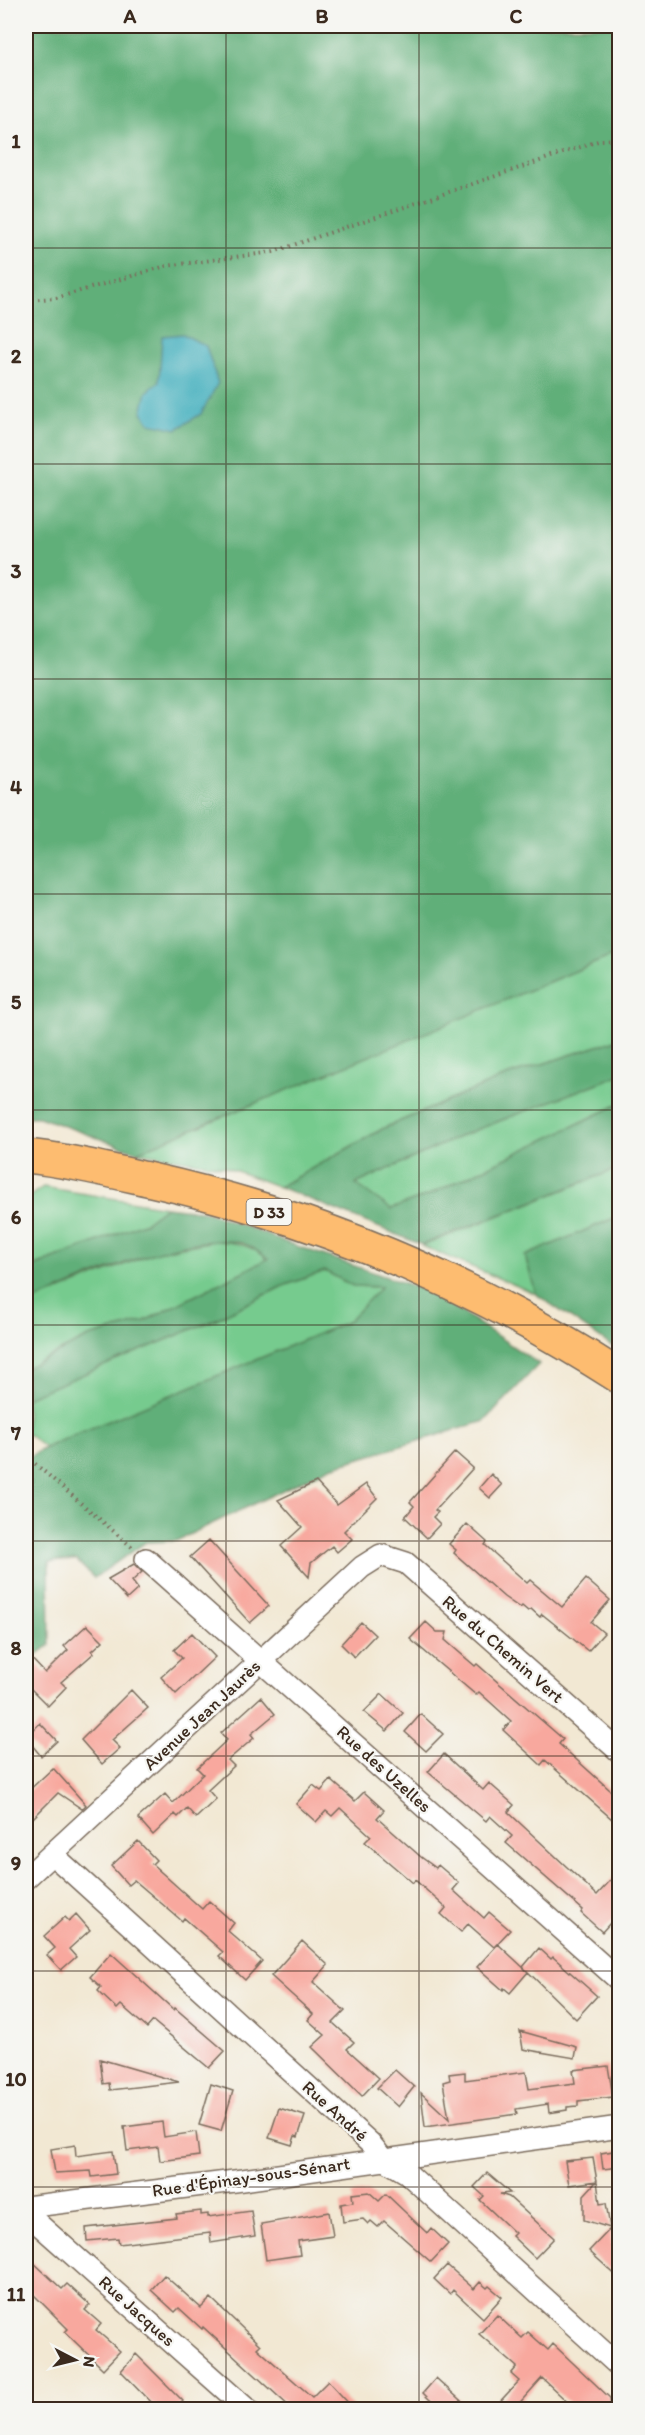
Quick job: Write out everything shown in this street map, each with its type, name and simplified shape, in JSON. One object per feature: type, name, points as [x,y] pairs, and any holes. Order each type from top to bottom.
[{"type":"main road","name":"D 33","points":[[26,1156],[188,1188],[249,1204],[331,1233],[410,1263],[501,1307],[620,1377]]},
{"type":"street","name":"Avenue Jean Jaurès","points":[[26,1878],[362,1567],[381,1555]]},
{"type":"street","name":"Rue du Chemin Vert","points":[[381,1555],[406,1563],[620,1752]]},
{"type":"street","name":"Rue des Uzelles","points":[[146,1559],[620,1981]]},
{"type":"street","name":"Rue André","points":[[52,1854],[370,2143],[382,2158],[407,2173],[620,2367]]},
{"type":"street","name":"Rue d'Épinay-sous-Sénart","points":[[26,2206],[235,2181],[382,2158],[620,2127]]},
{"type":"street","name":"Rue Jacques","points":[[26,2213],[248,2409]]},
{"type":"path","points":[[26,300],[56,298],[166,266],[273,252],[601,140],[620,139]]},
{"type":"path","points":[[26,1456],[146,1559]]},
{"type":"green space","points":[[26,26],[619,26],[619,953],[137,1152],[39,1117],[26,1117]]},
{"type":"green space","points":[[619,953],[619,1039],[509,1075],[384,1128],[279,1187],[226,1167],[137,1152]]},
{"type":"green space","points":[[619,1039],[619,1075],[463,1135],[356,1184],[391,1209],[427,1196],[619,1104],[619,1168],[422,1245],[279,1187],[384,1128],[509,1075]]},
{"type":"green space","points":[[619,1075],[619,1104],[427,1196],[391,1209],[355,1184],[463,1135]]},
{"type":"green space","points":[[619,1168],[619,1216],[526,1256],[536,1294],[422,1246]]},
{"type":"green space","points":[[43,1187],[166,1207],[146,1222],[26,1270],[26,1199]]},
{"type":"green space","points":[[166,1207],[208,1212],[285,1242],[433,1293],[539,1364],[485,1421],[331,1467],[176,1541],[146,1542],[94,1578],[76,1560],[49,1562],[50,1645],[26,1663],[26,1458],[55,1443],[347,1322],[381,1287],[353,1286],[325,1271],[283,1286],[214,1320],[26,1398],[26,1368],[89,1337],[145,1321],[268,1259],[253,1248],[236,1242],[212,1241],[185,1245],[130,1261],[26,1304],[26,1270],[146,1222]]},
{"type":"green space","points":[[619,1216],[619,1351],[536,1294],[525,1256]]},
{"type":"green space","points":[[214,1241],[243,1245],[268,1259],[145,1321],[89,1337],[26,1368],[26,1304],[156,1252]]},
{"type":"green space","points":[[325,1271],[353,1286],[382,1287],[348,1322],[45,1448],[26,1433],[26,1398],[214,1320],[283,1286]]},
{"type":"water","points":[[183,334],[206,346],[218,383],[201,414],[177,429],[150,423],[142,412],[147,392],[159,382],[162,336]]},
{"type":"building","points":[[455,1452],[473,1468],[435,1510],[438,1512],[433,1517],[440,1524],[427,1538],[405,1517],[414,1506],[410,1502]]},
{"type":"building","points":[[491,1474],[502,1485],[490,1498],[479,1488]]},
{"type":"building","points":[[316,1482],[337,1505],[366,1484],[377,1498],[344,1531],[352,1539],[337,1552],[332,1546],[311,1563],[309,1577],[281,1546],[302,1527],[278,1500]]},
{"type":"building","points":[[467,1524],[487,1542],[485,1545],[527,1583],[530,1580],[562,1607],[586,1579],[610,1600],[591,1622],[604,1633],[588,1651],[542,1614],[540,1617],[531,1609],[528,1611],[522,1606],[520,1608],[504,1597],[454,1553],[456,1550],[449,1544]]},
{"type":"building","points":[[209,1540],[269,1606],[250,1623],[190,1557]]},
{"type":"building","points":[[134,1564],[142,1572],[132,1581],[138,1589],[127,1599],[108,1579]]},
{"type":"building","points":[[361,1622],[375,1635],[354,1657],[341,1644]]},
{"type":"building","points":[[426,1622],[437,1632],[447,1632],[445,1640],[475,1666],[477,1664],[563,1739],[559,1744],[620,1799],[620,1826],[545,1760],[541,1765],[503,1730],[511,1721],[479,1692],[476,1695],[410,1639]]},
{"type":"building","points":[[87,1625],[103,1641],[92,1651],[94,1653],[61,1682],[66,1687],[48,1706],[26,1684],[26,1653],[45,1673],[68,1650],[64,1646]]},
{"type":"building","points":[[192,1633],[215,1657],[176,1694],[161,1677],[182,1658],[174,1650]]},
{"type":"building","points":[[131,1690],[148,1708],[112,1740],[120,1748],[102,1764],[81,1740]]},
{"type":"building","points":[[382,1694],[403,1713],[387,1731],[364,1712]]},
{"type":"building","points":[[261,1697],[275,1714],[251,1734],[254,1738],[228,1760],[234,1766],[208,1790],[216,1799],[196,1818],[187,1808],[178,1817],[175,1814],[153,1835],[138,1818],[165,1794],[173,1803],[203,1774],[197,1768],[227,1740],[221,1733]]},
{"type":"building","points":[[421,1714],[443,1734],[426,1751],[405,1732]]},
{"type":"building","points":[[40,1723],[57,1741],[41,1756],[26,1738]]},
{"type":"building","points":[[444,1754],[483,1790],[489,1783],[514,1805],[508,1812],[597,1895],[620,1870],[620,1912],[602,1932],[581,1913],[583,1910],[506,1843],[512,1836],[490,1816],[486,1821],[428,1772]]},
{"type":"building","points":[[53,1768],[86,1805],[82,1809],[58,1793],[26,1825],[26,1793]]},
{"type":"building","points":[[331,1780],[355,1801],[364,1792],[384,1810],[377,1818],[421,1857],[436,1868],[438,1865],[459,1883],[453,1890],[484,1918],[489,1912],[510,1930],[494,1947],[468,1924],[461,1932],[441,1914],[446,1908],[415,1880],[413,1883],[365,1842],[371,1836],[340,1808],[332,1816],[326,1811],[316,1822],[296,1804],[313,1785],[321,1791]]},
{"type":"building","points":[[138,1841],[156,1860],[152,1864],[202,1909],[209,1901],[234,1923],[228,1931],[262,1961],[245,1980],[219,1956],[223,1952],[184,1918],[182,1921],[134,1880],[128,1885],[111,1866]]},
{"type":"building","points":[[76,1914],[90,1930],[69,1949],[76,1957],[61,1970],[47,1955],[55,1948],[44,1936],[65,1917],[69,1921]]},
{"type":"building","points":[[302,1941],[328,1965],[313,1982],[345,2011],[333,2023],[354,2042],[347,2049],[379,2078],[362,2096],[312,2047],[325,2035],[308,2020],[313,2014],[271,1976]]},
{"type":"building","points":[[498,1944],[528,1972],[510,1993],[504,1988],[503,1990],[477,1967]]},
{"type":"building","points":[[539,1948],[551,1959],[553,1957],[597,1996],[576,2019],[523,1967]]},
{"type":"building","points":[[111,1953],[174,2010],[175,2008],[225,2051],[209,2068],[153,2021],[147,2028],[121,2005],[117,2009],[98,1991],[101,1987],[90,1977]]},
{"type":"building","points":[[520,2031],[577,2047],[575,2058],[523,2049]]},
{"type":"building","points":[[100,2059],[179,2082],[110,2090],[109,2083],[103,2084]]},
{"type":"building","points":[[608,2066],[613,2097],[578,2101],[578,2106],[549,2113],[548,2104],[516,2109],[517,2114],[425,2127],[421,2093],[449,2119],[443,2082],[450,2080],[449,2074],[465,2072],[465,2080],[526,2072],[529,2089],[575,2083],[573,2070]]},
{"type":"building","points":[[395,2070],[414,2087],[398,2107],[377,2088]]},
{"type":"building","points":[[211,2084],[233,2091],[221,2131],[199,2125]]},
{"type":"building","points":[[279,2108],[305,2116],[298,2137],[295,2136],[292,2145],[269,2138]]},
{"type":"building","points":[[162,2122],[164,2137],[196,2132],[199,2156],[160,2161],[158,2147],[127,2151],[124,2127]]},
{"type":"building","points":[[75,2145],[76,2156],[113,2151],[116,2174],[92,2177],[91,2171],[55,2173],[51,2149]]},
{"type":"building","points":[[620,2150],[620,2167],[603,2169],[601,2153]]},
{"type":"building","points":[[593,2158],[597,2181],[569,2185],[565,2161]]},
{"type":"building","points":[[487,2173],[510,2193],[500,2194],[509,2197],[554,2238],[535,2258],[512,2236],[515,2233],[480,2200],[484,2196],[474,2187]]},
{"type":"building","points":[[597,2181],[600,2204],[606,2203],[610,2228],[584,2220],[584,2195]]},
{"type":"building","points":[[369,2192],[379,2201],[386,2194],[427,2233],[431,2228],[448,2244],[431,2262],[384,2221],[378,2227],[371,2221],[368,2224],[363,2219],[343,2222],[341,2204],[353,2202],[352,2194]]},
{"type":"building","points":[[201,2211],[201,2215],[208,2214],[208,2217],[251,2211],[255,2236],[211,2243],[210,2233],[119,2244],[118,2238],[87,2241],[86,2228],[177,2218],[176,2214]]},
{"type":"building","points":[[329,2212],[333,2236],[298,2241],[300,2255],[266,2260],[261,2224]]},
{"type":"building","points":[[610,2229],[612,2246],[620,2253],[620,2279],[589,2251]]},
{"type":"building","points":[[33,2262],[62,2289],[67,2284],[90,2305],[85,2310],[101,2324],[96,2330],[120,2351],[103,2369],[65,2332],[68,2329],[26,2287],[26,2270]]},
{"type":"building","points":[[447,2265],[474,2289],[480,2282],[502,2297],[483,2318],[453,2290],[450,2294],[434,2279]]},
{"type":"building","points":[[164,2275],[201,2308],[211,2298],[260,2345],[257,2348],[312,2397],[328,2381],[354,2409],[292,2409],[203,2327],[202,2329],[179,2308],[175,2312],[151,2290]]},
{"type":"building","points":[[497,2315],[522,2338],[528,2332],[548,2350],[553,2344],[610,2398],[611,2409],[575,2409],[542,2378],[514,2409],[493,2409],[519,2381],[511,2374],[517,2367],[479,2334]]},
{"type":"building","points":[[136,2354],[183,2401],[176,2409],[158,2409],[121,2371]]},
{"type":"building","points":[[436,2378],[470,2409],[441,2409],[429,2399],[423,2393]]}]
